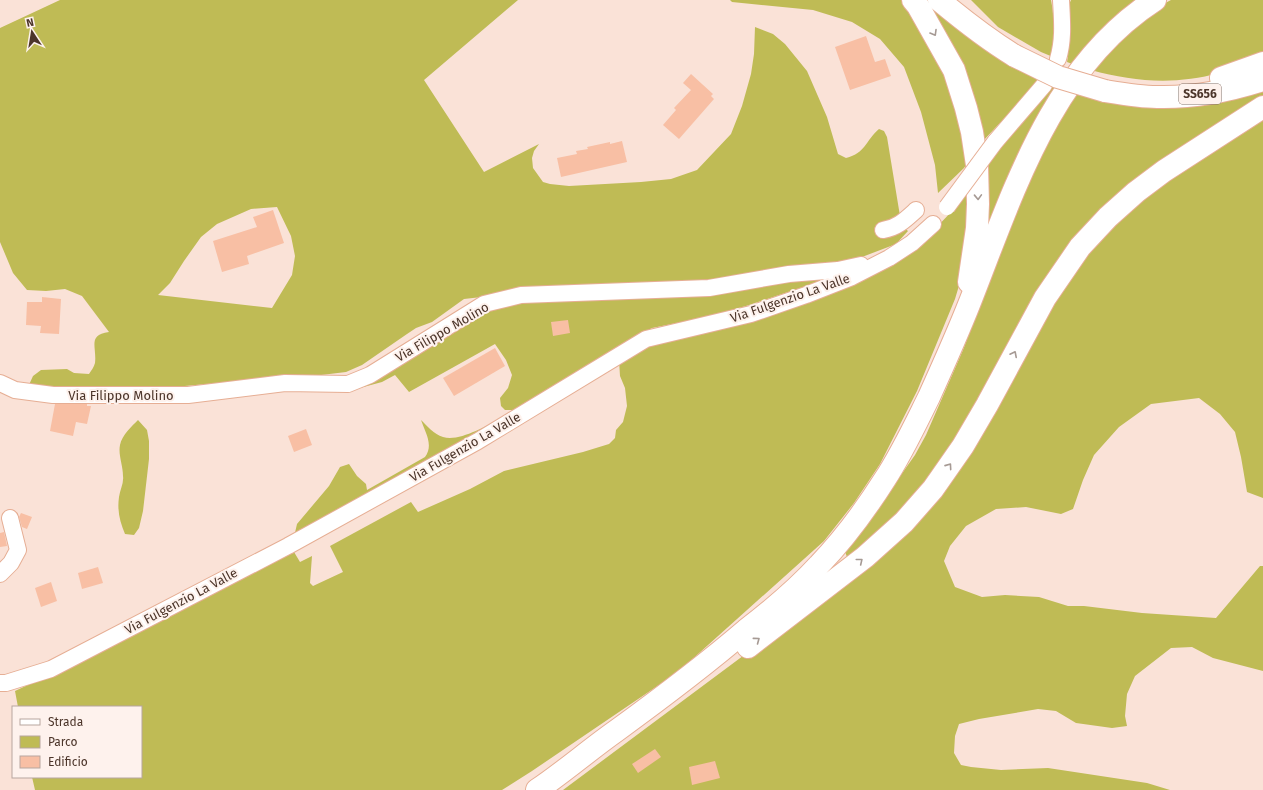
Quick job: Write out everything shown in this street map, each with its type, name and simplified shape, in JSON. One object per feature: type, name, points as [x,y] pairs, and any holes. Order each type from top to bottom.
[{"type":"highway","points":[[913,0],[954,70],[972,132],[977,165],[978,204],[969,278],[970,303]]},
{"type":"highway","name":"SS656","points":[[939,0],[991,41],[1015,56],[1058,77],[1105,91],[1136,96],[1158,97],[1210,93],[1239,88],[1263,80]]},
{"type":"highway","points":[[959,0],[1015,56]]},
{"type":"highway","points":[[537,789],[664,696],[797,587],[834,549],[862,514],[905,448],[948,357],[1004,212],[1042,132],[1082,67],[1124,22],[1156,0]]},
{"type":"highway","points":[[1136,96],[1227,76],[1263,63]]},
{"type":"highway","points":[[664,696],[750,646],[865,557],[904,522],[933,489],[963,446],[1045,298],[1080,247],[1108,217],[1136,192],[1164,171],[1263,107]]},
{"type":"street","points":[[1058,59],[1062,46],[1061,0]]},
{"type":"street","points":[[947,207],[995,142],[1044,85]]},
{"type":"street","points":[[883,230],[892,229],[916,210]]},
{"type":"street","name":"Via Fulgenzio La Valle","points":[[0,684],[51,670],[288,546],[478,441],[646,338],[751,314],[852,277],[889,258],[912,243],[933,224]]},
{"type":"street","name":"Via Filippo Molino","points":[[0,383],[15,390],[53,395],[92,396],[188,395],[285,383],[348,384],[370,375],[484,304],[521,295],[709,288],[789,274],[838,270],[889,258]]},
{"type":"street","points":[[0,574],[11,563],[18,550],[10,518]]},
{"type":"green space","points":[[60,0],[518,0],[424,80],[484,172],[539,144],[534,151],[532,158],[533,168],[543,182],[569,186],[671,179],[697,170],[731,134],[742,106],[751,74],[754,54],[755,27],[773,34],[785,44],[807,71],[827,117],[838,154],[846,158],[853,156],[862,150],[874,133],[879,129],[884,131],[887,137],[900,216],[903,227],[908,231],[896,244],[862,257],[825,266],[769,269],[735,279],[508,294],[464,299],[432,322],[416,328],[362,365],[346,372],[139,390],[28,387],[33,376],[41,370],[67,369],[74,373],[89,374],[95,363],[95,339],[102,334],[109,332],[82,296],[65,289],[46,291],[27,290],[13,273],[0,242],[0,28]],"holes":[[[277,207],[291,236],[295,256],[292,275],[272,308],[158,295],[170,283],[201,237],[217,224],[251,209]]]},
{"type":"green space","points":[[730,0],[909,0],[951,70],[973,154],[964,168],[938,193],[935,165],[921,112],[904,67],[880,39],[852,22],[813,10],[732,2]]},
{"type":"green space","points":[[971,0],[1051,0],[1054,21],[1053,57],[1041,52],[998,27]]},
{"type":"green space","points":[[1071,0],[1139,0],[1075,65],[1067,62],[1068,7]]},
{"type":"green space","points":[[1171,0],[1263,0],[1263,57],[1219,73],[1187,79],[1139,79],[1091,70],[1108,48],[1154,9]]},
{"type":"green space","points":[[939,8],[1005,60],[1039,81],[983,141],[933,16],[934,12]]},
{"type":"green space","points":[[1047,83],[1064,89],[993,220],[985,218],[983,170]]},
{"type":"green space","points":[[1263,88],[1263,101],[1137,184],[983,404],[897,521],[847,557],[844,549],[879,506],[915,455],[926,435],[963,350],[1037,155],[1073,92]]},
{"type":"green space","points":[[1263,115],[1263,498],[1247,492],[1235,432],[1220,414],[1199,398],[1151,404],[1119,427],[1094,455],[1073,509],[1061,514],[1026,507],[996,509],[966,526],[950,546],[944,561],[955,587],[982,597],[1005,595],[1039,597],[1068,606],[1084,606],[1142,613],[1216,618],[1260,566],[1263,566],[1263,671],[1213,658],[1192,647],[1171,648],[1135,676],[1127,694],[1125,716],[1127,726],[1112,728],[1076,723],[1056,711],[1038,709],[959,724],[955,736],[954,753],[961,765],[1001,770],[1048,768],[1147,783],[1170,790],[563,790],[880,552],[1057,290],[1133,203]]},
{"type":"green space","points":[[973,181],[967,259],[955,299],[917,391],[880,464],[854,503],[824,541],[678,672],[502,790],[35,790],[32,778],[142,778],[142,706],[18,706],[15,691],[120,642],[291,547],[300,562],[312,556],[310,583],[313,586],[343,572],[330,546],[411,502],[418,512],[470,489],[504,471],[583,452],[609,444],[615,438],[616,430],[623,422],[627,406],[625,388],[620,376],[619,360],[652,341],[917,248],[952,211]]},
{"type":"green space","points":[[830,278],[746,306],[702,318],[652,328],[623,344],[525,405],[514,410],[505,410],[501,406],[500,398],[508,388],[512,375],[506,360],[495,344],[409,392],[395,375],[382,382],[356,389],[344,387],[466,317],[523,299],[744,286]]},
{"type":"green space","points":[[138,420],[147,430],[149,441],[149,459],[143,511],[139,528],[134,535],[125,534],[119,516],[118,502],[123,479],[120,445],[125,434]]},
{"type":"green space","points":[[421,420],[437,434],[449,438],[472,433],[499,420],[294,537],[297,524],[329,486],[340,467],[349,464],[357,476],[366,484],[367,490],[425,457],[428,452],[429,443]]},
{"type":"building","points":[[866,36],[875,62],[885,59],[891,76],[850,90],[835,47]]},
{"type":"building","points":[[691,74],[713,94],[711,96],[714,99],[679,139],[663,125],[676,110],[674,108],[691,90],[683,83]]},
{"type":"building","points":[[622,141],[627,162],[561,177],[557,158],[577,154],[576,151],[588,149],[587,147]]},
{"type":"building","points":[[273,210],[284,243],[247,256],[249,264],[222,272],[213,241],[257,227],[253,217]]},
{"type":"building","points":[[42,297],[61,299],[59,334],[40,333],[41,326],[26,325],[27,302],[42,302]]},
{"type":"building","points":[[568,320],[570,333],[553,336],[551,322]]},
{"type":"building","points":[[495,348],[505,366],[454,396],[443,378]]},
{"type":"building","points":[[55,404],[87,404],[87,406],[91,406],[87,424],[76,422],[73,436],[50,431]]},
{"type":"building","points":[[306,429],[312,445],[294,452],[288,436]]},
{"type":"building","points":[[21,513],[32,517],[27,529],[22,527],[19,517]]},
{"type":"building","points":[[4,532],[7,546],[0,547],[0,533]]},
{"type":"building","points":[[98,567],[103,583],[82,589],[78,573]]},
{"type":"building","points":[[51,582],[57,601],[41,607],[35,588]]},
{"type":"building","points":[[655,749],[661,757],[638,773],[632,764]]},
{"type":"building","points":[[715,761],[720,778],[692,785],[689,767]]}]
